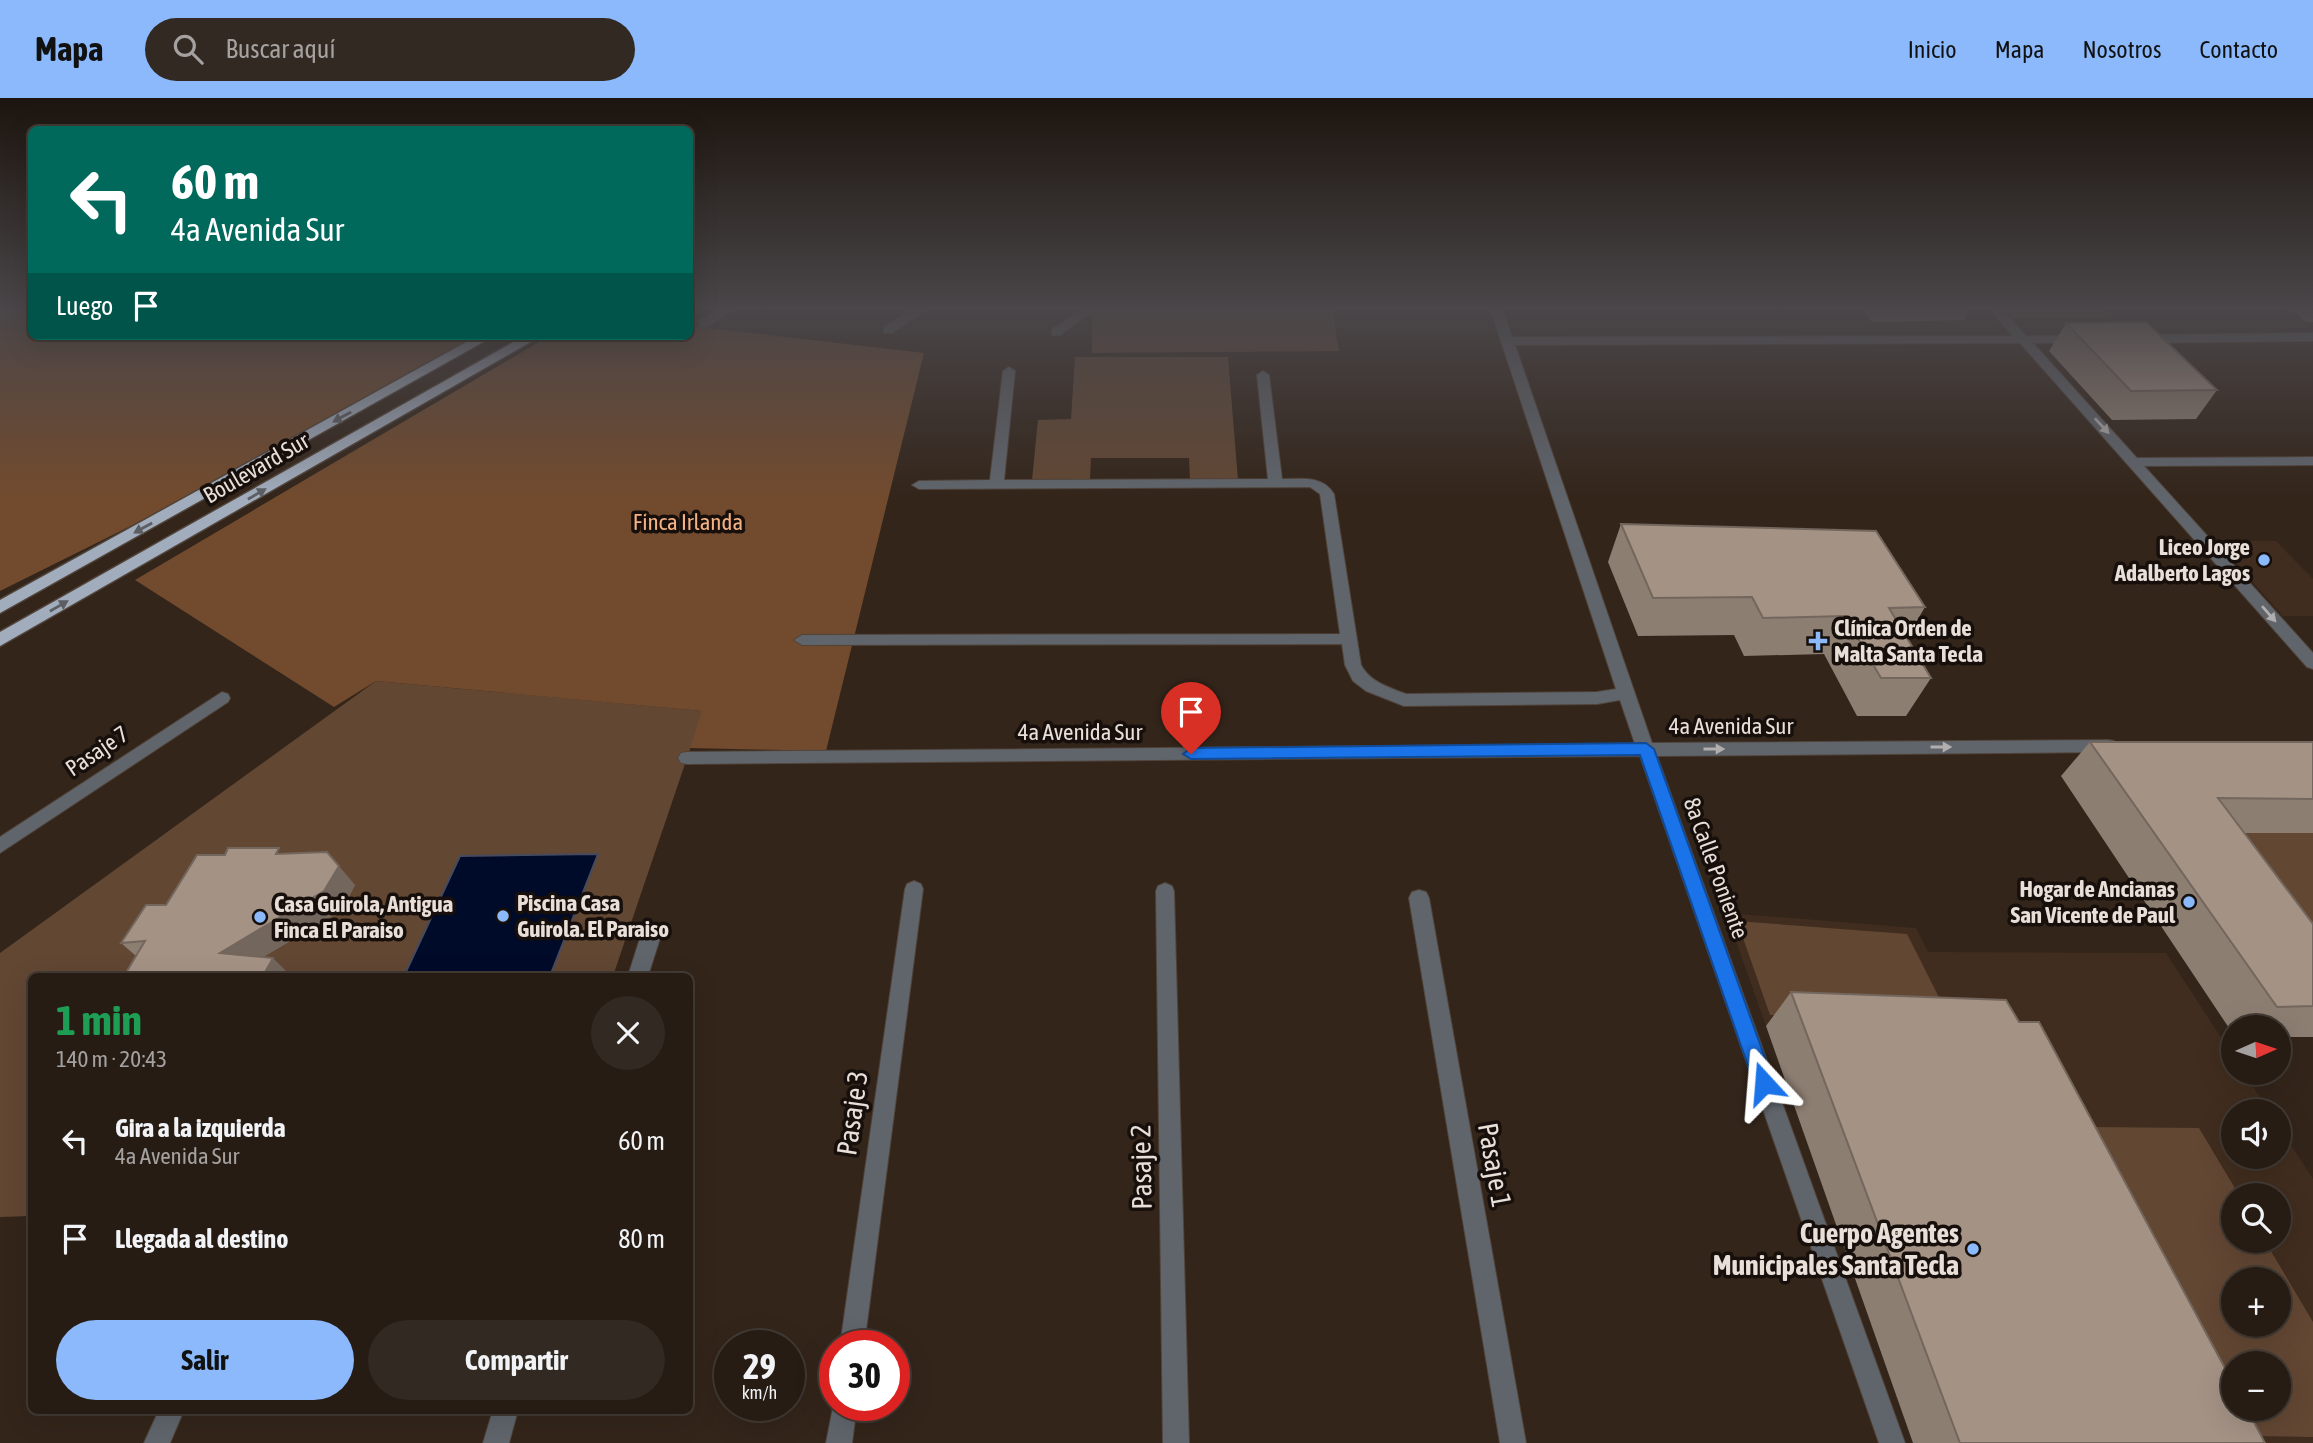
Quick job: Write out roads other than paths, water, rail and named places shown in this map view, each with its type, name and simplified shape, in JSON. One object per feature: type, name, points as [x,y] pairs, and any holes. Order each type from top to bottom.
[{"type":"highway","name":"Boulevard Sur","points":[[0,607],[425,371]]},
{"type":"highway","name":"Boulevard Sur","points":[[0,640],[473,371]]},
{"type":"street","points":[[996,485],[1009,371]]},
{"type":"street","name":"8a Calle Poniente","points":[[1518,371],[1626,693],[1892,1443]]},
{"type":"street","points":[[2051,371],[2136,462],[2313,663]]},
{"type":"street","points":[[1264,375],[1275,483]]},
{"type":"street","points":[[2136,462],[2313,461]]},
{"type":"street","points":[[919,485],[1312,483],[1323,487],[1327,494],[1353,665],[1359,677],[1387,695],[1405,700],[1597,698],[1626,693]]},
{"type":"street","points":[[802,640],[1349,639]]},
{"type":"street","name":"Pasaje 7","points":[[0,846],[222,698]]},
{"type":"street","name":"4a Avenida Sur","points":[[687,758],[2132,745]]},
{"type":"street","name":"Pasaje 3","points":[[854,1330],[914,889]]},
{"type":"street","name":"Pasaje 2","points":[[1165,891],[1176,1443]]},
{"type":"street","name":"Pasaje 1","points":[[1419,898],[1513,1443]]},
{"type":"street","points":[[639,973],[652,932]]},
{"type":"street","points":[[157,1443],[170,1414]]},
{"type":"street","points":[[496,1443],[505,1414]]},
{"type":"street","points":[[839,1443],[842,1421]]},
{"type":"water","name":"Piscina Casa Guirola. El Paraiso","points":[[598,854],[551,973],[405,973],[460,856]]},
{"type":"place","name":"Liceo Jorge Adalberto Lagos","points":[[2264,560]]},
{"type":"place","name":"Clínica Orden de Malta Santa Tecla","points":[[1818,641]]},
{"type":"place","name":"Hogar de Ancianas San Vicente de Paul","points":[[2189,902]]},
{"type":"place","name":"Piscina Casa Guirola. El Paraiso","points":[[503,916]]},
{"type":"place","name":"Casa Guirola, Antigua Finca El Paraiso","points":[[260,917]]},
{"type":"place","name":"Cuerpo Agentes Municipales Santa Tecla","points":[[1973,1249]]},
{"type":"park label","name":"Finca Irlanda","points":[[688,522]]}]
